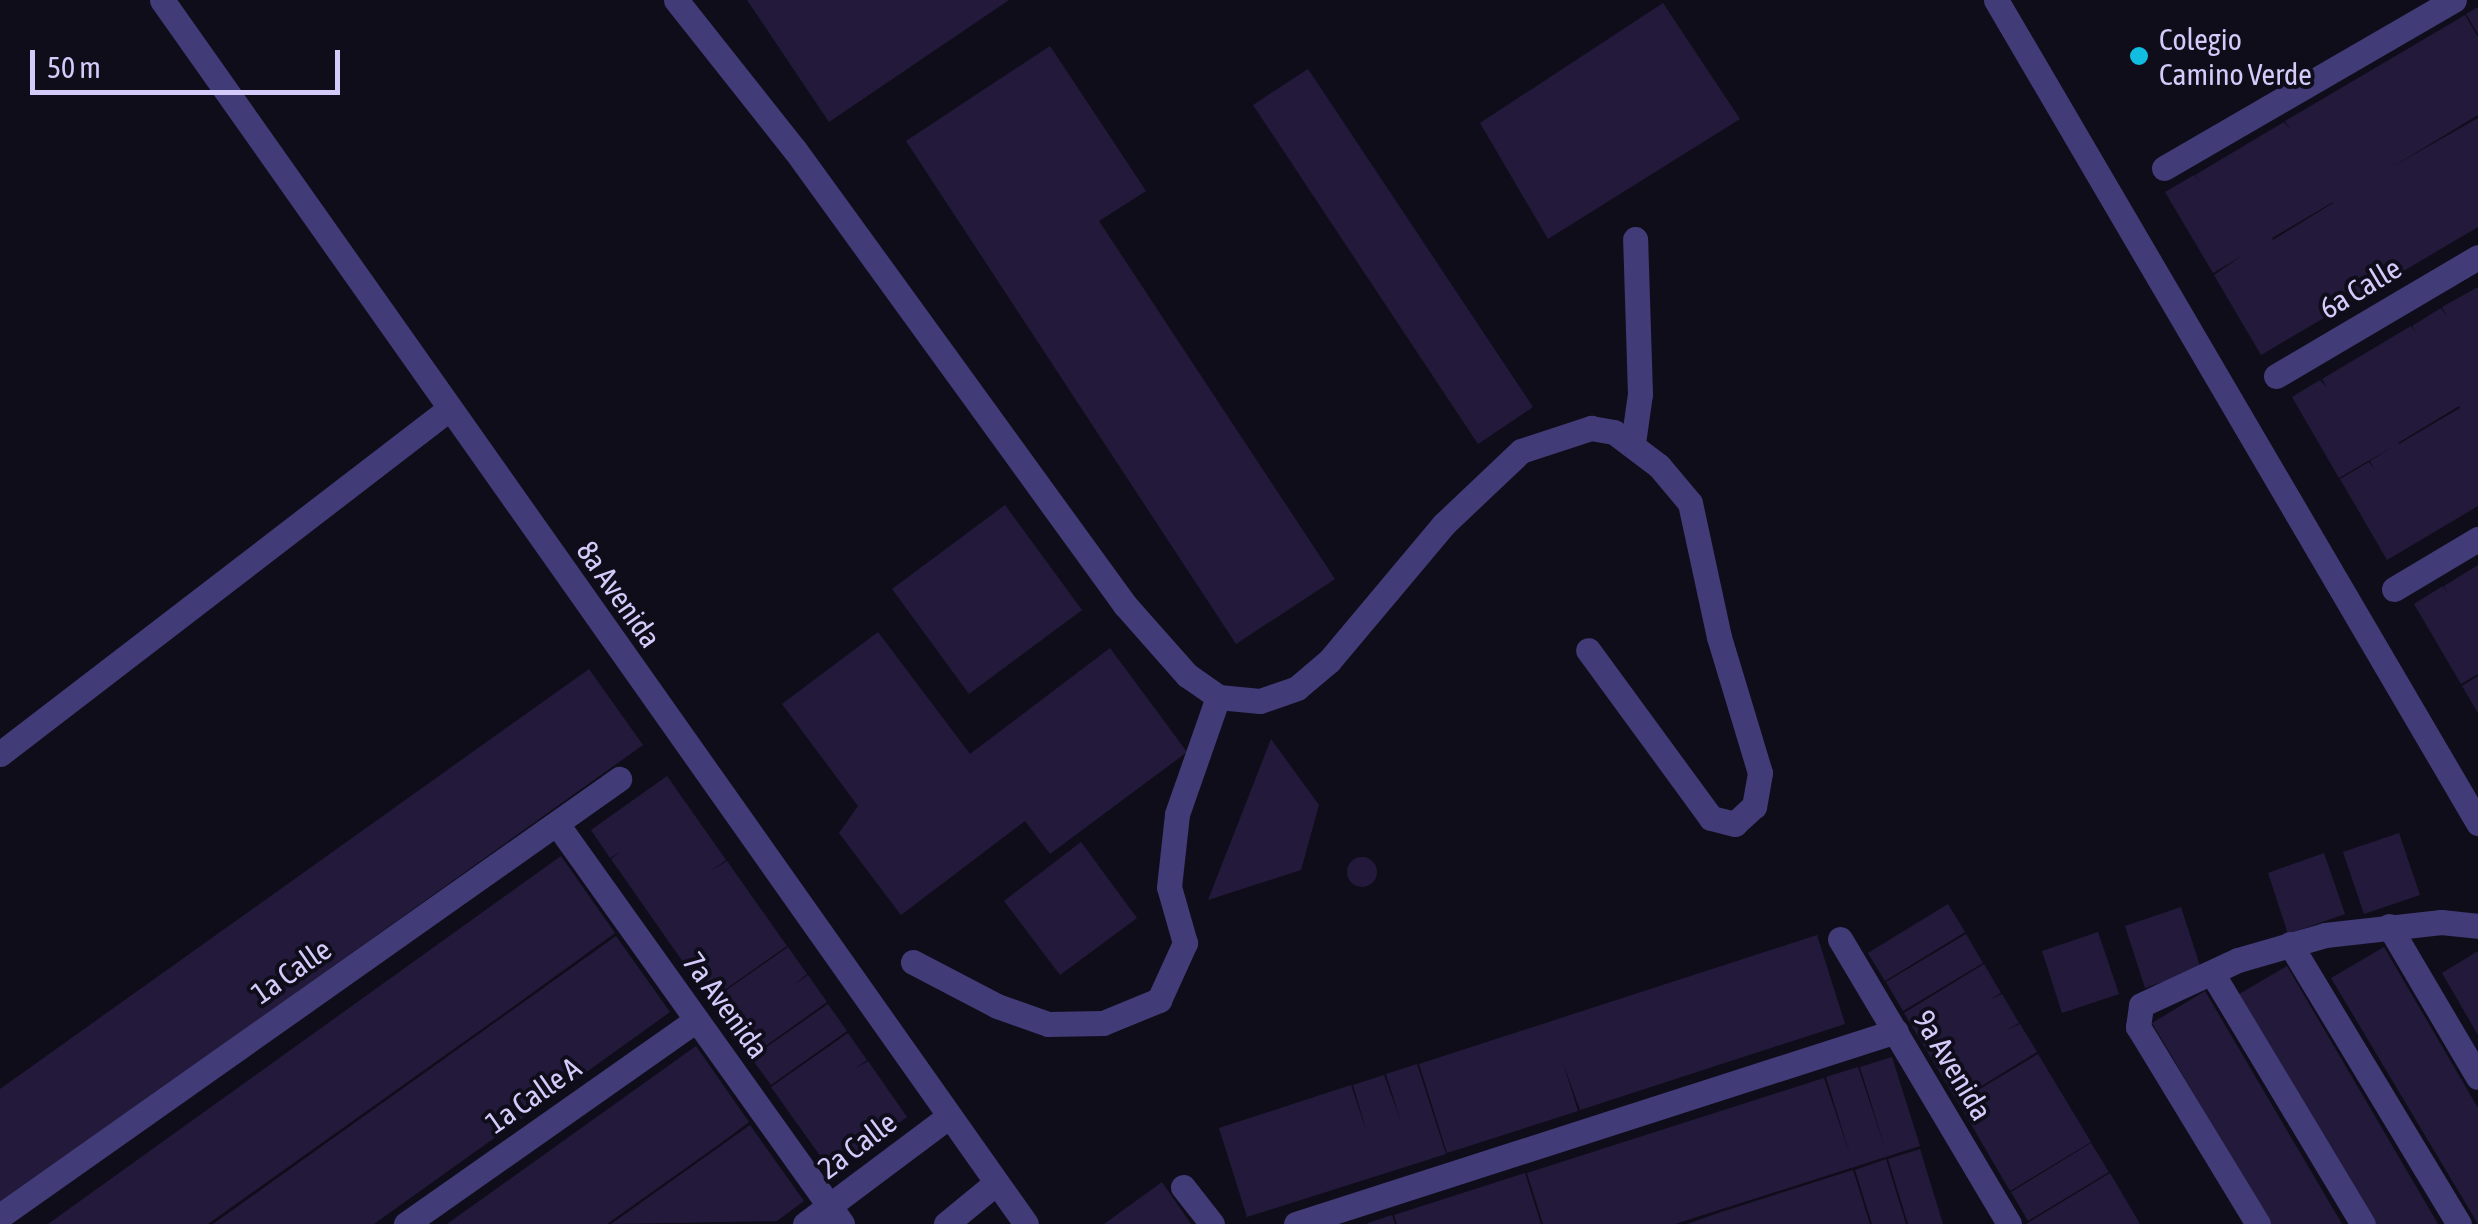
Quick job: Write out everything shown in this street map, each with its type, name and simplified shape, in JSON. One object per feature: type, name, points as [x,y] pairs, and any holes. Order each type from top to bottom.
[{"type":"street","name":"8a Avenida","points":[[162,0],[1026,1224]]},
{"type":"street","points":[[676,0],[795,150],[1125,605],[1187,674],[1218,697],[1260,701],[1297,688],[1329,661],[1444,524],[1521,451],[1591,428],[1634,444],[1690,503],[1704,548],[1719,637],[1760,773],[1754,806],[1734,824],[1711,818],[1588,650]]},
{"type":"street","points":[[1996,0],[2478,823]]},
{"type":"street","points":[[2164,168],[2454,0]]},
{"type":"street","points":[[1634,444],[1640,394],[1635,239]]},
{"type":"street","name":"6a Calle","points":[[2276,376],[2478,257]]},
{"type":"street","points":[[0,754],[449,409]]},
{"type":"street","points":[[2394,589],[2478,539]]},
{"type":"street","points":[[913,962],[996,1006],[1048,1024],[1103,1023],[1159,1000],[1185,943],[1168,887],[1177,814],[1218,697]]},
{"type":"street","name":"1a Calle","points":[[0,1216],[620,779]]},
{"type":"street","name":"7a Avenida","points":[[557,824],[836,1215]]},
{"type":"street","points":[[2258,1224],[2138,1026],[2142,1005],[2290,944],[2389,926],[2478,926]]},
{"type":"street","points":[[2389,926],[2478,1077]]},
{"type":"street","name":"9a Avenida","points":[[1840,939],[2010,1224]]},
{"type":"street","points":[[2290,944],[2459,1224]]},
{"type":"street","points":[[2212,973],[2363,1224]]},
{"type":"street","name":"1a Calle A","points":[[406,1224],[696,1020]]},
{"type":"street","points":[[1296,1224],[1896,1031]]},
{"type":"street","name":"2a Calle","points":[[805,1224],[836,1215],[948,1117]]},
{"type":"street","points":[[946,1224],[996,1183]]},
{"type":"street","points":[[1183,1187],[1212,1224]]},
{"type":"building","points":[[747,0],[1009,0],[829,122]]},
{"type":"building","points":[[1663,3],[1740,119],[1548,239],[1480,123]]},
{"type":"building","points":[[2478,7],[2478,34],[2466,14]]},
{"type":"building","points":[[2465,15],[2478,37],[2478,115],[2392,167],[2478,118],[2478,227],[2261,355],[2214,275],[2243,255],[2213,273],[2165,192],[2194,175],[2201,183],[2195,175],[2284,122],[2291,130],[2285,121]],"holes":[[[2333,203],[2273,240],[2272,238]]]},
{"type":"building","points":[[1050,46],[1146,191],[1099,221],[1335,579],[1236,644],[906,141]]},
{"type":"building","points":[[1308,69],[1533,407],[1478,444],[1253,105]]},
{"type":"building","points":[[2478,287],[2478,506],[2387,560],[2340,479],[2369,462],[2375,470],[2370,461],[2394,446],[2339,478],[2292,397],[2320,380],[2327,388],[2322,379],[2411,326],[2417,334],[2412,326],[2441,308],[2447,316],[2442,307]],"holes":[[[2459,406],[2399,444],[2398,443]]]},
{"type":"building","points":[[1005,505],[1082,610],[969,694],[892,589]]},
{"type":"building","points":[[2478,565],[2478,674],[2461,684],[2414,604],[2443,586],[2449,595],[2444,586]]},
{"type":"building","points":[[878,632],[970,754],[1110,648],[1187,752],[1050,854],[1025,821],[901,915],[839,833],[858,806],[782,704]]},
{"type":"building","points":[[589,669],[643,745],[0,1204],[0,1089]]},
{"type":"building","points":[[2478,676],[2478,713],[2462,686]]},
{"type":"building","points":[[1271,739],[1319,805],[1301,870],[1208,900]]},
{"type":"building","points":[[667,776],[726,860],[712,870],[727,861],[787,946],[710,1000],[691,973],[705,963],[690,972],[611,859],[621,851],[610,858],[591,830]]},
{"type":"building","points":[[2399,833],[2420,895],[2364,914],[2343,852]]},
{"type":"building","points":[[1081,842],[1137,918],[1060,975],[1004,901]]},
{"type":"building","points":[[2324,853],[2345,914],[2288,934],[2268,873]]},
{"type":"building","points":[[561,856],[615,933],[503,1014],[208,1224],[48,1224]]},
{"type":"building","points":[[1362,857],[1373,861],[1377,872],[1373,883],[1362,887],[1351,883],[1347,872],[1351,861]]},
{"type":"building","points":[[1948,904],[1965,932],[1885,981],[1868,953]]},
{"type":"building","points":[[2181,907],[2201,969],[2145,988],[2125,926]]},
{"type":"building","points":[[2098,932],[2119,994],[2062,1013],[2042,951]]},
{"type":"building","points":[[1966,934],[1983,963],[1903,1011],[1886,982]]},
{"type":"building","points":[[1817,935],[1845,1024],[1580,1110],[1563,1063],[1578,1111],[1447,1153],[1419,1064]]},
{"type":"building","points":[[616,936],[670,1012],[528,1114],[374,1224],[213,1224]]},
{"type":"building","points":[[788,947],[807,974],[794,985],[808,975],[827,1002],[750,1057],[711,1001]]},
{"type":"building","points":[[2384,947],[2478,1108],[2478,1224],[2331,978]]},
{"type":"building","points":[[2478,951],[2478,1035],[2442,973]]},
{"type":"building","points":[[1984,964],[2001,993],[1989,1000],[2002,994],[2019,1023],[2005,1031],[2020,1024],[2037,1052],[1957,1101],[1904,1013]]},
{"type":"building","points":[[2287,966],[2438,1224],[2368,1224],[2234,997]]},
{"type":"building","points":[[2205,991],[2342,1224],[2271,1224],[2152,1023]]},
{"type":"building","points":[[828,1004],[847,1031],[771,1085],[751,1058]]},
{"type":"building","points":[[848,1033],[867,1060],[853,1070],[868,1061],[907,1117],[831,1171],[771,1087]]},
{"type":"building","points":[[696,1046],[749,1122],[721,1143],[607,1224],[447,1224]]},
{"type":"building","points":[[2038,1054],[2091,1142],[2010,1191],[1958,1102]]},
{"type":"building","points":[[1892,1057],[1920,1146],[1675,1224],[1543,1224],[1527,1173],[1824,1078],[1851,1158],[1826,1077],[1858,1067],[1885,1148],[1860,1067]]},
{"type":"building","points":[[1417,1064],[1446,1154],[1247,1217],[1219,1128],[1351,1085],[1367,1133],[1353,1085],[1384,1075],[1401,1122],[1386,1074]]},
{"type":"building","points":[[750,1125],[804,1201],[777,1221],[611,1224]]},
{"type":"building","points":[[2091,1143],[2109,1172],[2028,1221],[2011,1192]]},
{"type":"building","points":[[1920,1149],[1943,1224],[1908,1224],[1888,1159]]},
{"type":"building","points":[[1886,1159],[1906,1224],[1872,1224],[1855,1170]]},
{"type":"building","points":[[1853,1170],[1870,1224],[1687,1224],[1721,1212]]},
{"type":"building","points":[[1525,1173],[1541,1224],[1397,1224],[1394,1215]]},
{"type":"building","points":[[2110,1173],[2140,1224],[2026,1224]]},
{"type":"building","points":[[1162,1182],[1191,1224],[1104,1224]]},
{"type":"building","points":[[1392,1215],[1395,1224],[1368,1224],[1368,1223]]},
{"type":"place","name":"Colegio Camino Verde","points":[[2139,56]]}]
